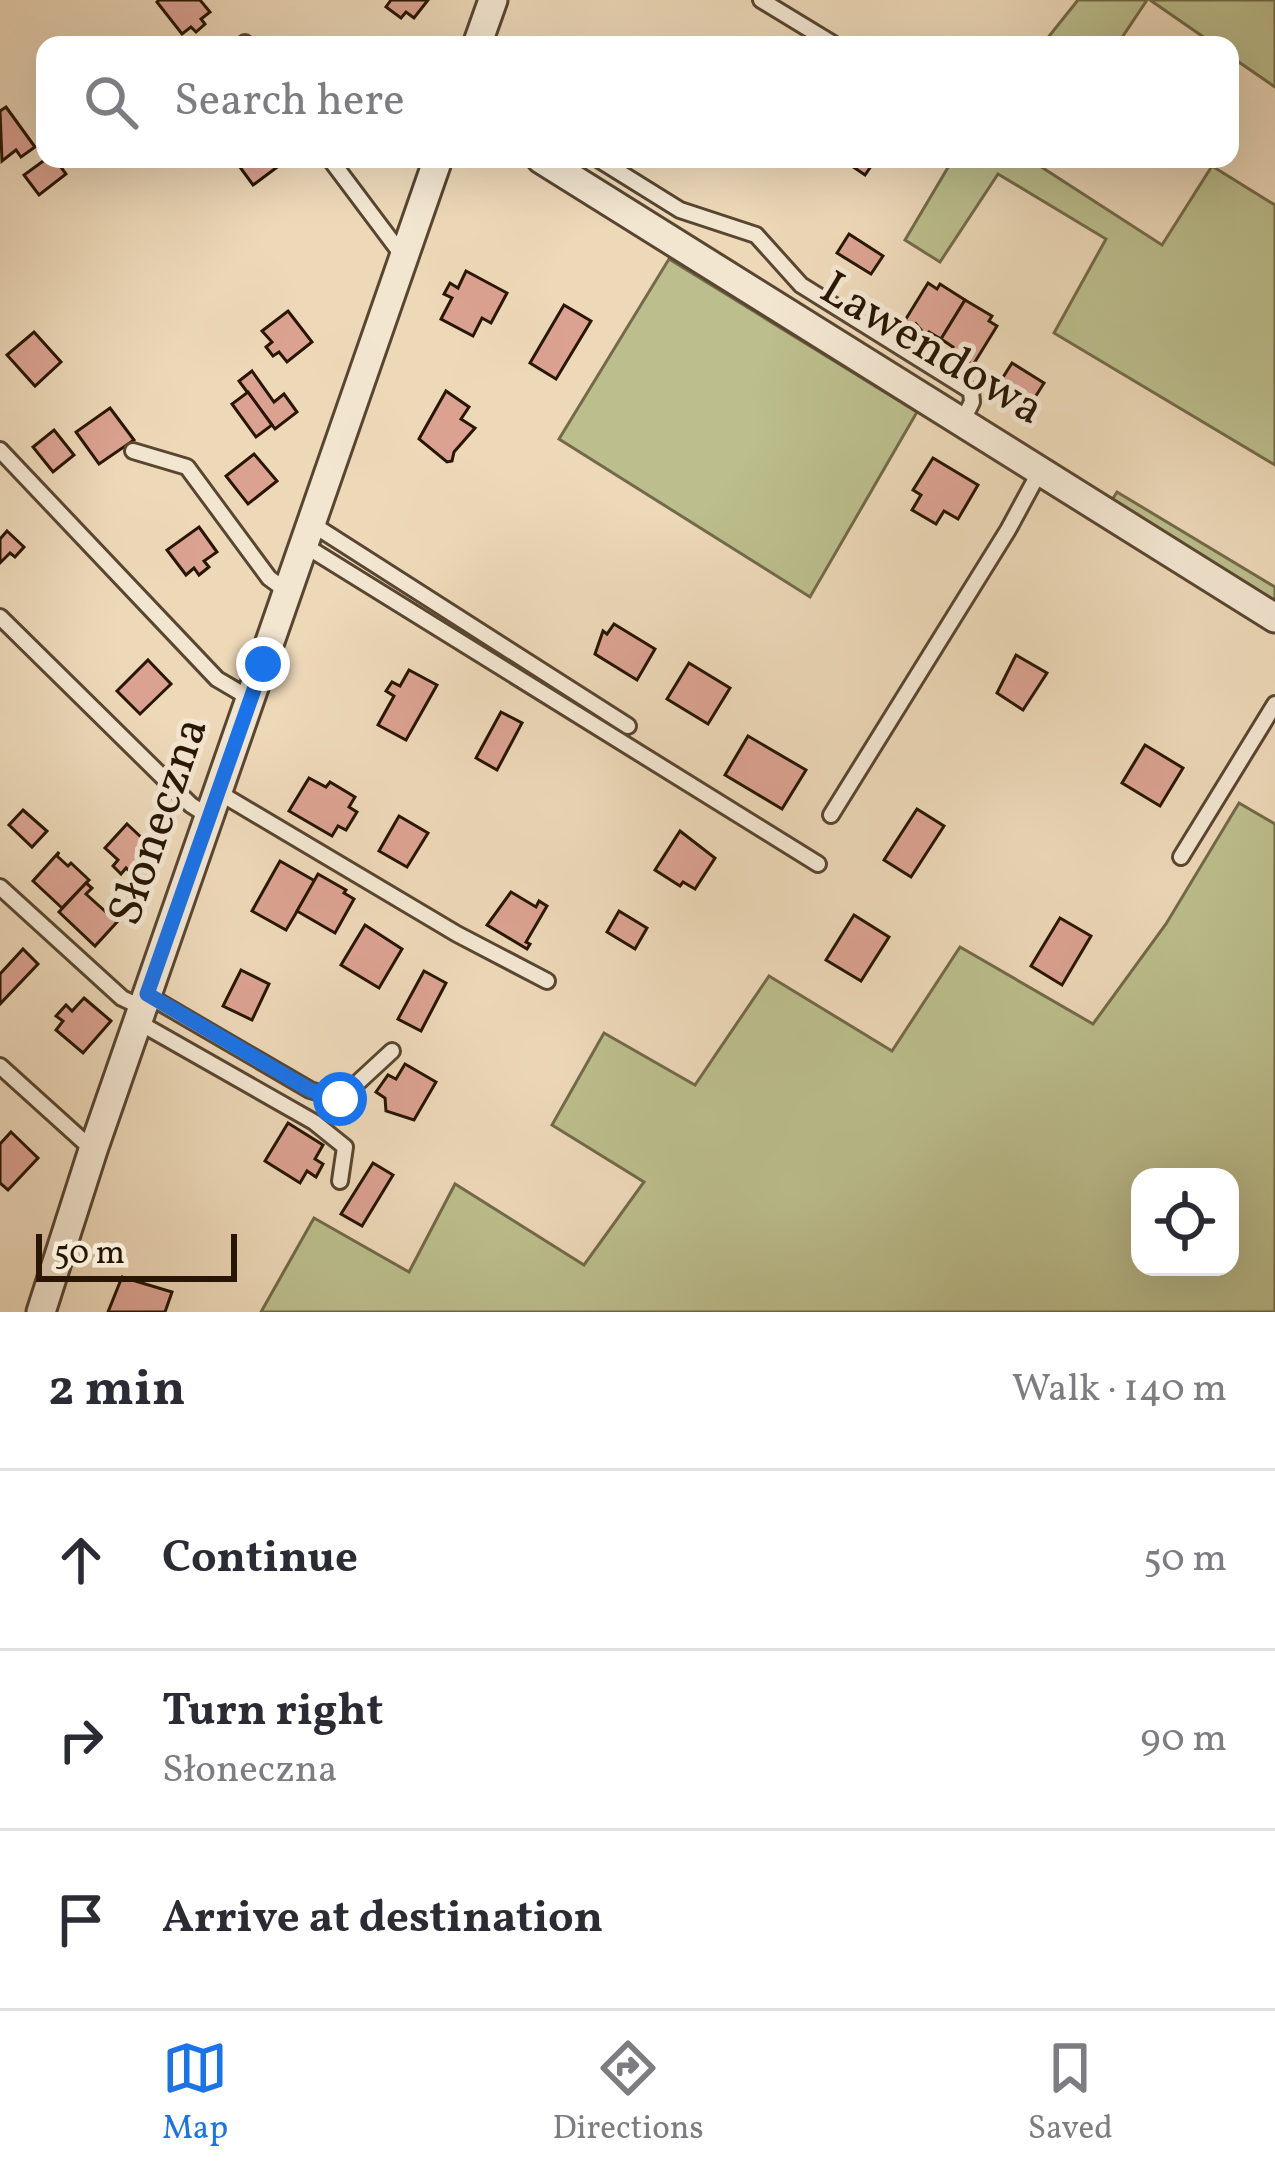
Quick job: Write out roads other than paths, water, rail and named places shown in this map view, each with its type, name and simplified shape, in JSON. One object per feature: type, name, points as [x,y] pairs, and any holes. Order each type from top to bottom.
[{"type":"street","points":[[480,36],[494,0]]},
{"type":"street","name":"Słoneczna","points":[[41,1312],[435,168]]},
{"type":"street","name":"Lawendowa","points":[[555,168],[1275,618]]},
{"type":"lane","points":[[761,0],[820,36]]},
{"type":"lane","points":[[337,168],[405,259]]},
{"type":"lane","points":[[613,168],[680,209],[756,235],[792,278],[971,391],[972,402],[962,422]]},
{"type":"lane","points":[[814,331],[829,302]]},
{"type":"lane","points":[[0,450],[217,680],[251,699]]},
{"type":"lane","points":[[133,451],[187,467],[269,578],[288,592]]},
{"type":"lane","points":[[831,815],[1041,469]]},
{"type":"lane","points":[[308,535],[628,726]]},
{"type":"lane","points":[[308,535],[818,864]]},
{"type":"lane","points":[[0,617],[191,805],[214,804],[547,981]]},
{"type":"lane","points":[[1181,857],[1275,704]]},
{"type":"lane","points":[[0,886],[122,998],[310,1090],[340,1099],[392,1051]]},
{"type":"lane","points":[[143,1008],[345,1147],[340,1181]]},
{"type":"lane","points":[[0,1066],[93,1150]]}]
